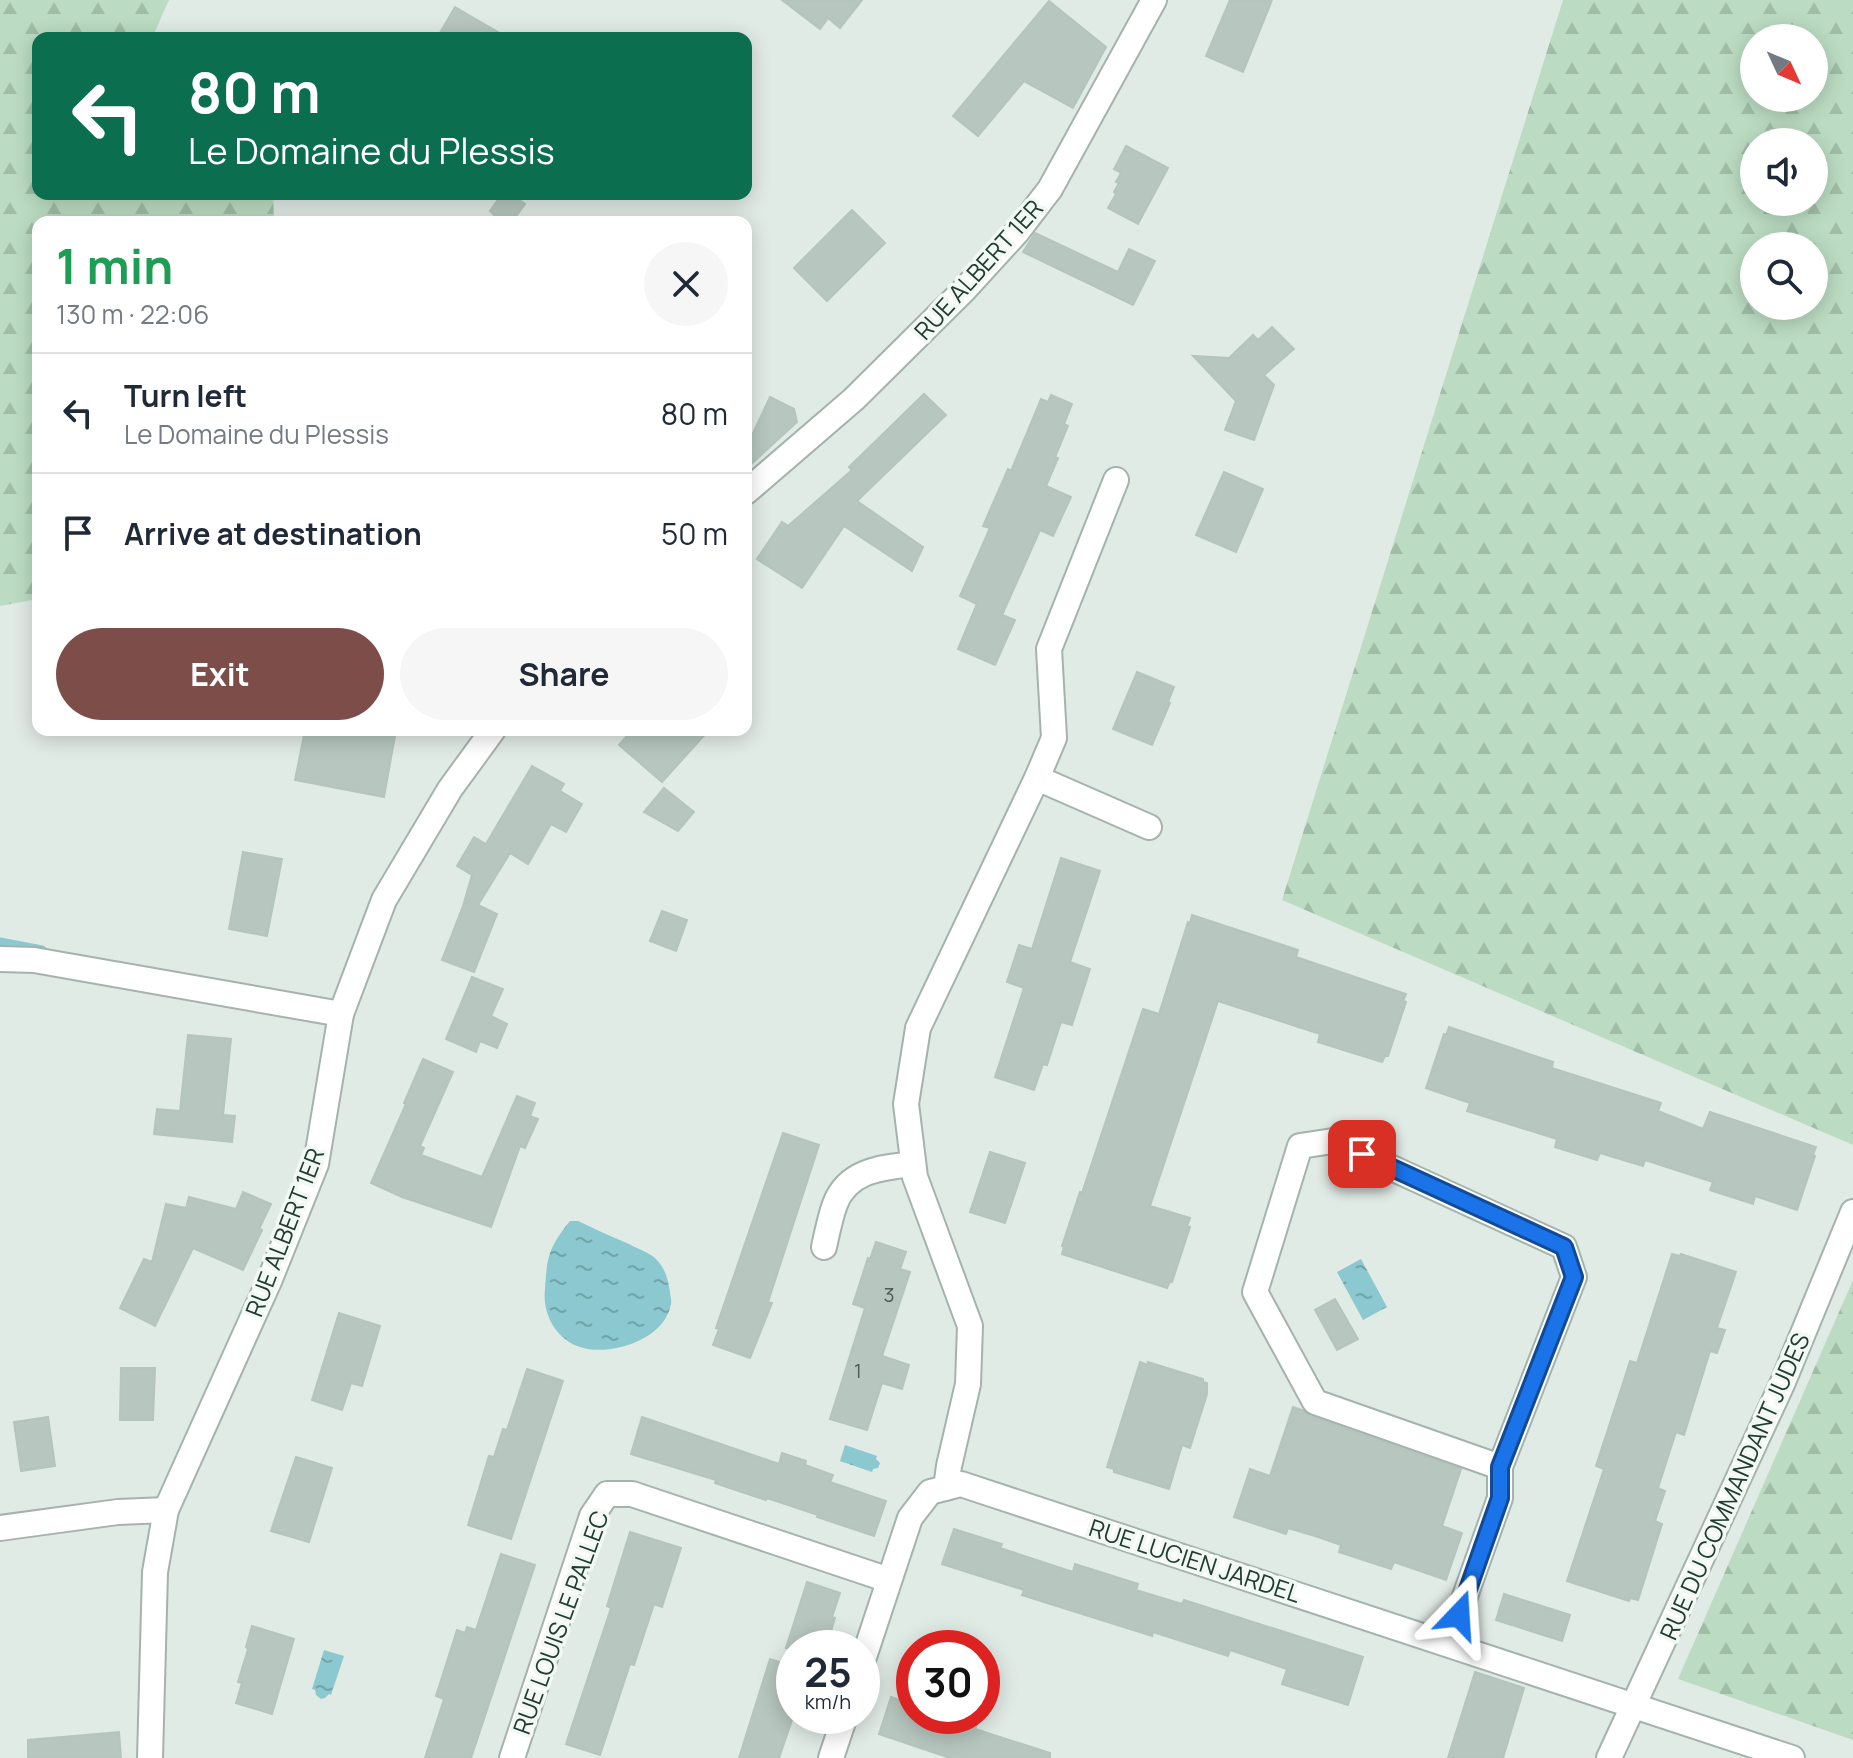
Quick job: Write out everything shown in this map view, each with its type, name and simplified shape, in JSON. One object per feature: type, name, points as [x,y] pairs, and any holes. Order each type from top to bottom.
[{"type":"street","name":"RUE ALBERT 1ER","points":[[752,487],[854,399],[1017,232],[1050,189],[1154,0]]},
{"type":"street","points":[[873,1630],[910,1518],[930,1492],[946,1488],[968,1384],[970,1326],[915,1177],[913,1164],[906,1104],[918,1028],[1054,738],[1049,649],[1116,480]]},
{"type":"street","name":"RUE ALBERT 1ER","points":[[150,1758],[155,1572],[166,1510],[270,1279],[316,1164],[341,1014],[384,900],[450,789],[489,736]]},
{"type":"street","points":[[1037,778],[1149,827]]},
{"type":"street","points":[[0,959],[34,960],[341,1014]]},
{"type":"street","points":[[1448,1644],[1500,1498],[1500,1467],[1574,1277],[1564,1247],[1333,1141],[1300,1146],[1255,1292],[1315,1402],[1500,1467]]},
{"type":"street","points":[[824,1247],[836,1202],[854,1177],[884,1167],[913,1164]]},
{"type":"street","name":"RUE DU COMMANDANT JUDES","points":[[1609,1758],[1783,1382],[1853,1212]]},
{"type":"street","name":"RUE LUCIEN JARDEL","points":[[946,1488],[961,1484],[1011,1499],[1792,1758]]},
{"type":"street","name":"RUE LOUIS LE PALLEC","points":[[512,1758],[592,1516],[607,1494],[632,1494],[889,1580]]},
{"type":"street","points":[[0,1528],[118,1512],[166,1510]]},
{"type":"street","points":[[831,1758],[839,1734]]},
{"type":"green space","points":[[0,0],[169,0],[155,32],[32,32],[32,200],[273,200],[274,216],[32,216],[32,600],[0,606]]},
{"type":"green space","points":[[1563,0],[1853,0],[1853,1145],[1282,900]]},
{"type":"green space","points":[[1853,1280],[1853,1740],[1678,1679]]},
{"type":"water","points":[[570,1221],[578,1221],[646,1252],[662,1266],[671,1304],[667,1317],[647,1336],[620,1347],[592,1350],[571,1343],[552,1324],[545,1298],[547,1268],[553,1245]]},
{"type":"water","points":[[1361,1259],[1387,1307],[1363,1320],[1337,1272]]},
{"type":"water","points":[[845,1445],[877,1456],[880,1463],[878,1468],[872,1472],[840,1461]]},
{"type":"water","points":[[324,1650],[344,1656],[331,1695],[321,1699],[312,1689]]},
{"type":"building","points":[[782,0],[862,0],[840,28],[828,18],[820,29]]},
{"type":"building","points":[[1230,0],[1272,0],[1243,72],[1206,56]]},
{"type":"building","points":[[1049,1],[1106,47],[1073,108],[1024,81],[978,136],[953,116]]},
{"type":"building","points":[[455,7],[498,32],[440,32]]},
{"type":"building","points":[[1126,146],[1168,168],[1138,224],[1108,208],[1116,194],[1114,192],[1119,183],[1116,182],[1121,173],[1114,169]]},
{"type":"building","points":[[498,200],[519,200],[525,204],[516,216],[495,216],[490,211]]},
{"type":"building","points":[[852,210],[885,243],[827,301],[794,268]]},
{"type":"building","points":[[1035,233],[1118,272],[1129,249],[1155,261],[1133,305],[1023,252]]},
{"type":"building","points":[[1272,327],[1294,349],[1264,375],[1274,385],[1254,440],[1225,430],[1236,401],[1193,356],[1229,358],[1253,335],[1258,340]]},
{"type":"building","points":[[924,394],[946,415],[857,501],[923,547],[912,571],[844,526],[802,588],[757,559],[782,522],[788,526],[852,470],[849,467]]},
{"type":"building","points":[[1051,395],[1072,404],[1064,424],[1068,426],[1055,457],[1058,458],[1046,486],[1071,497],[1053,536],[1040,530],[1002,615],[1015,620],[995,665],[958,649],[977,604],[960,596],[990,528],[983,526],[1008,469],[1011,471],[1041,399],[1048,402]]},
{"type":"building","points":[[770,397],[794,409],[797,422],[752,463],[752,435]]},
{"type":"building","points":[[1224,472],[1263,489],[1236,552],[1196,535]]},
{"type":"building","points":[[1137,672],[1174,687],[1152,745],[1113,729]]},
{"type":"building","points":[[304,736],[395,736],[384,797],[295,780]]},
{"type":"building","points":[[627,736],[704,736],[662,782],[619,745]]},
{"type":"building","points":[[532,766],[564,784],[560,791],[582,804],[566,832],[551,824],[528,864],[510,853],[478,905],[497,914],[474,972],[442,960],[472,875],[457,866],[474,837],[486,844]]},
{"type":"building","points":[[664,788],[694,812],[678,831],[644,812]]},
{"type":"building","points":[[243,852],[282,859],[267,936],[229,929]]},
{"type":"building","points":[[1061,858],[1100,871],[1070,962],[1090,969],[1072,1025],[1061,1022],[1047,1065],[1043,1064],[1034,1090],[995,1077],[1024,988],[1007,982],[1019,945],[1032,949]]},
{"type":"building","points":[[662,911],[687,920],[676,951],[650,941]]},
{"type":"building","points":[[1192,915],[1298,950],[1296,957],[1406,994],[1403,1001],[1406,1002],[1388,1056],[1382,1062],[1318,1042],[1320,1034],[1218,1001],[1150,1206],[1190,1218],[1187,1226],[1190,1227],[1172,1282],[1167,1288],[1062,1254],[1062,1246],[1143,1009],[1159,1014]]},
{"type":"building","points":[[472,977],[503,989],[491,1016],[507,1024],[497,1048],[480,1041],[476,1052],[446,1039]]},
{"type":"building","points":[[1449,1027],[1553,1062],[1552,1068],[1661,1103],[1658,1111],[1703,1129],[1710,1112],[1816,1147],[1797,1210],[1755,1196],[1753,1204],[1710,1190],[1713,1182],[1645,1160],[1643,1166],[1600,1153],[1597,1160],[1555,1147],[1557,1139],[1467,1111],[1470,1103],[1426,1088]]},
{"type":"building","points":[[188,1035],[231,1039],[223,1115],[235,1116],[232,1142],[154,1134],[157,1109],[180,1111]]},
{"type":"building","points":[[423,1059],[453,1072],[420,1146],[424,1148],[421,1155],[482,1177],[517,1096],[535,1103],[530,1116],[538,1119],[525,1148],[520,1146],[491,1227],[402,1197],[371,1183]]},
{"type":"building","points":[[783,1133],[819,1145],[768,1302],[772,1303],[750,1358],[713,1345],[719,1329],[716,1328]]},
{"type":"building","points":[[990,1152],[1025,1163],[1005,1223],[970,1212]]},
{"type":"building","points":[[243,1192],[271,1204],[243,1270],[193,1248],[155,1326],[120,1308],[144,1259],[152,1262],[166,1204],[186,1208],[189,1197],[236,1209]]},
{"type":"building","points":[[876,1242],[906,1252],[900,1269],[910,1272],[882,1356],[909,1365],[902,1389],[882,1383],[867,1430],[830,1419],[865,1308],[853,1304]]},
{"type":"building","points":[[1672,1254],[1681,1254],[1736,1272],[1717,1328],[1725,1330],[1717,1353],[1710,1351],[1684,1435],[1676,1432],[1658,1488],[1665,1491],[1655,1521],[1662,1524],[1638,1600],[1630,1598],[1629,1601],[1567,1581],[1604,1469],[1596,1466],[1630,1361],[1637,1363]]},
{"type":"building","points":[[1335,1299],[1358,1339],[1337,1350],[1315,1310]]},
{"type":"building","points":[[339,1313],[380,1326],[362,1386],[351,1383],[342,1410],[312,1400]]},
{"type":"building","points":[[1140,1362],[1203,1379],[1207,1383],[1207,1394],[1190,1448],[1182,1445],[1169,1489],[1107,1467]]},
{"type":"building","points":[[121,1368],[155,1368],[153,1420],[120,1420]]},
{"type":"building","points":[[527,1369],[563,1381],[511,1539],[468,1525],[489,1456],[494,1457],[503,1429],[507,1430]]},
{"type":"building","points":[[1293,1407],[1310,1416],[1461,1469],[1442,1526],[1462,1533],[1446,1580],[1394,1562],[1391,1569],[1339,1552],[1341,1545],[1315,1536],[1288,1528],[1286,1534],[1234,1517],[1250,1469],[1270,1476]]},
{"type":"building","points":[[48,1417],[55,1466],[21,1471],[14,1422]]},
{"type":"building","points":[[642,1417],[779,1464],[782,1453],[806,1461],[805,1465],[833,1475],[830,1482],[886,1501],[874,1536],[715,1483],[716,1480],[631,1454]]},
{"type":"building","points":[[296,1457],[332,1468],[309,1542],[271,1531]]},
{"type":"building","points":[[954,1529],[1073,1572],[1075,1564],[1138,1584],[1136,1590],[1182,1604],[1184,1600],[1363,1657],[1348,1705],[1282,1684],[1287,1669],[1230,1650],[1228,1656],[1153,1632],[1152,1636],[1022,1595],[1024,1590],[942,1564]]},
{"type":"building","points":[[630,1532],[681,1548],[662,1607],[654,1604],[634,1665],[630,1664],[600,1755],[566,1744],[611,1608],[607,1606]]},
{"type":"building","points":[[501,1554],[535,1565],[471,1758],[425,1758],[444,1699],[436,1696],[457,1630],[465,1633],[467,1627],[476,1630]]},
{"type":"building","points":[[807,1582],[840,1593],[831,1630],[792,1630]]},
{"type":"building","points":[[1504,1594],[1570,1615],[1562,1641],[1496,1620]]},
{"type":"building","points":[[252,1626],[294,1639],[272,1714],[236,1703]]},
{"type":"building","points":[[770,1659],[776,1661],[776,1734],[787,1734],[779,1758],[739,1758]]},
{"type":"building","points":[[1475,1672],[1524,1688],[1503,1758],[1448,1758]]},
{"type":"building","points":[[891,1697],[896,1699],[896,1734],[991,1734],[1050,1753],[1050,1758],[950,1758],[879,1734]]},
{"type":"building","points":[[119,1732],[121,1758],[28,1758],[28,1740]]},
{"type":"waterway","points":[[0,942],[42,950]]},
{"type":"route","points":[[1362,1154],[1564,1247],[1574,1277],[1500,1467],[1500,1498],[1459,1615]]}]
